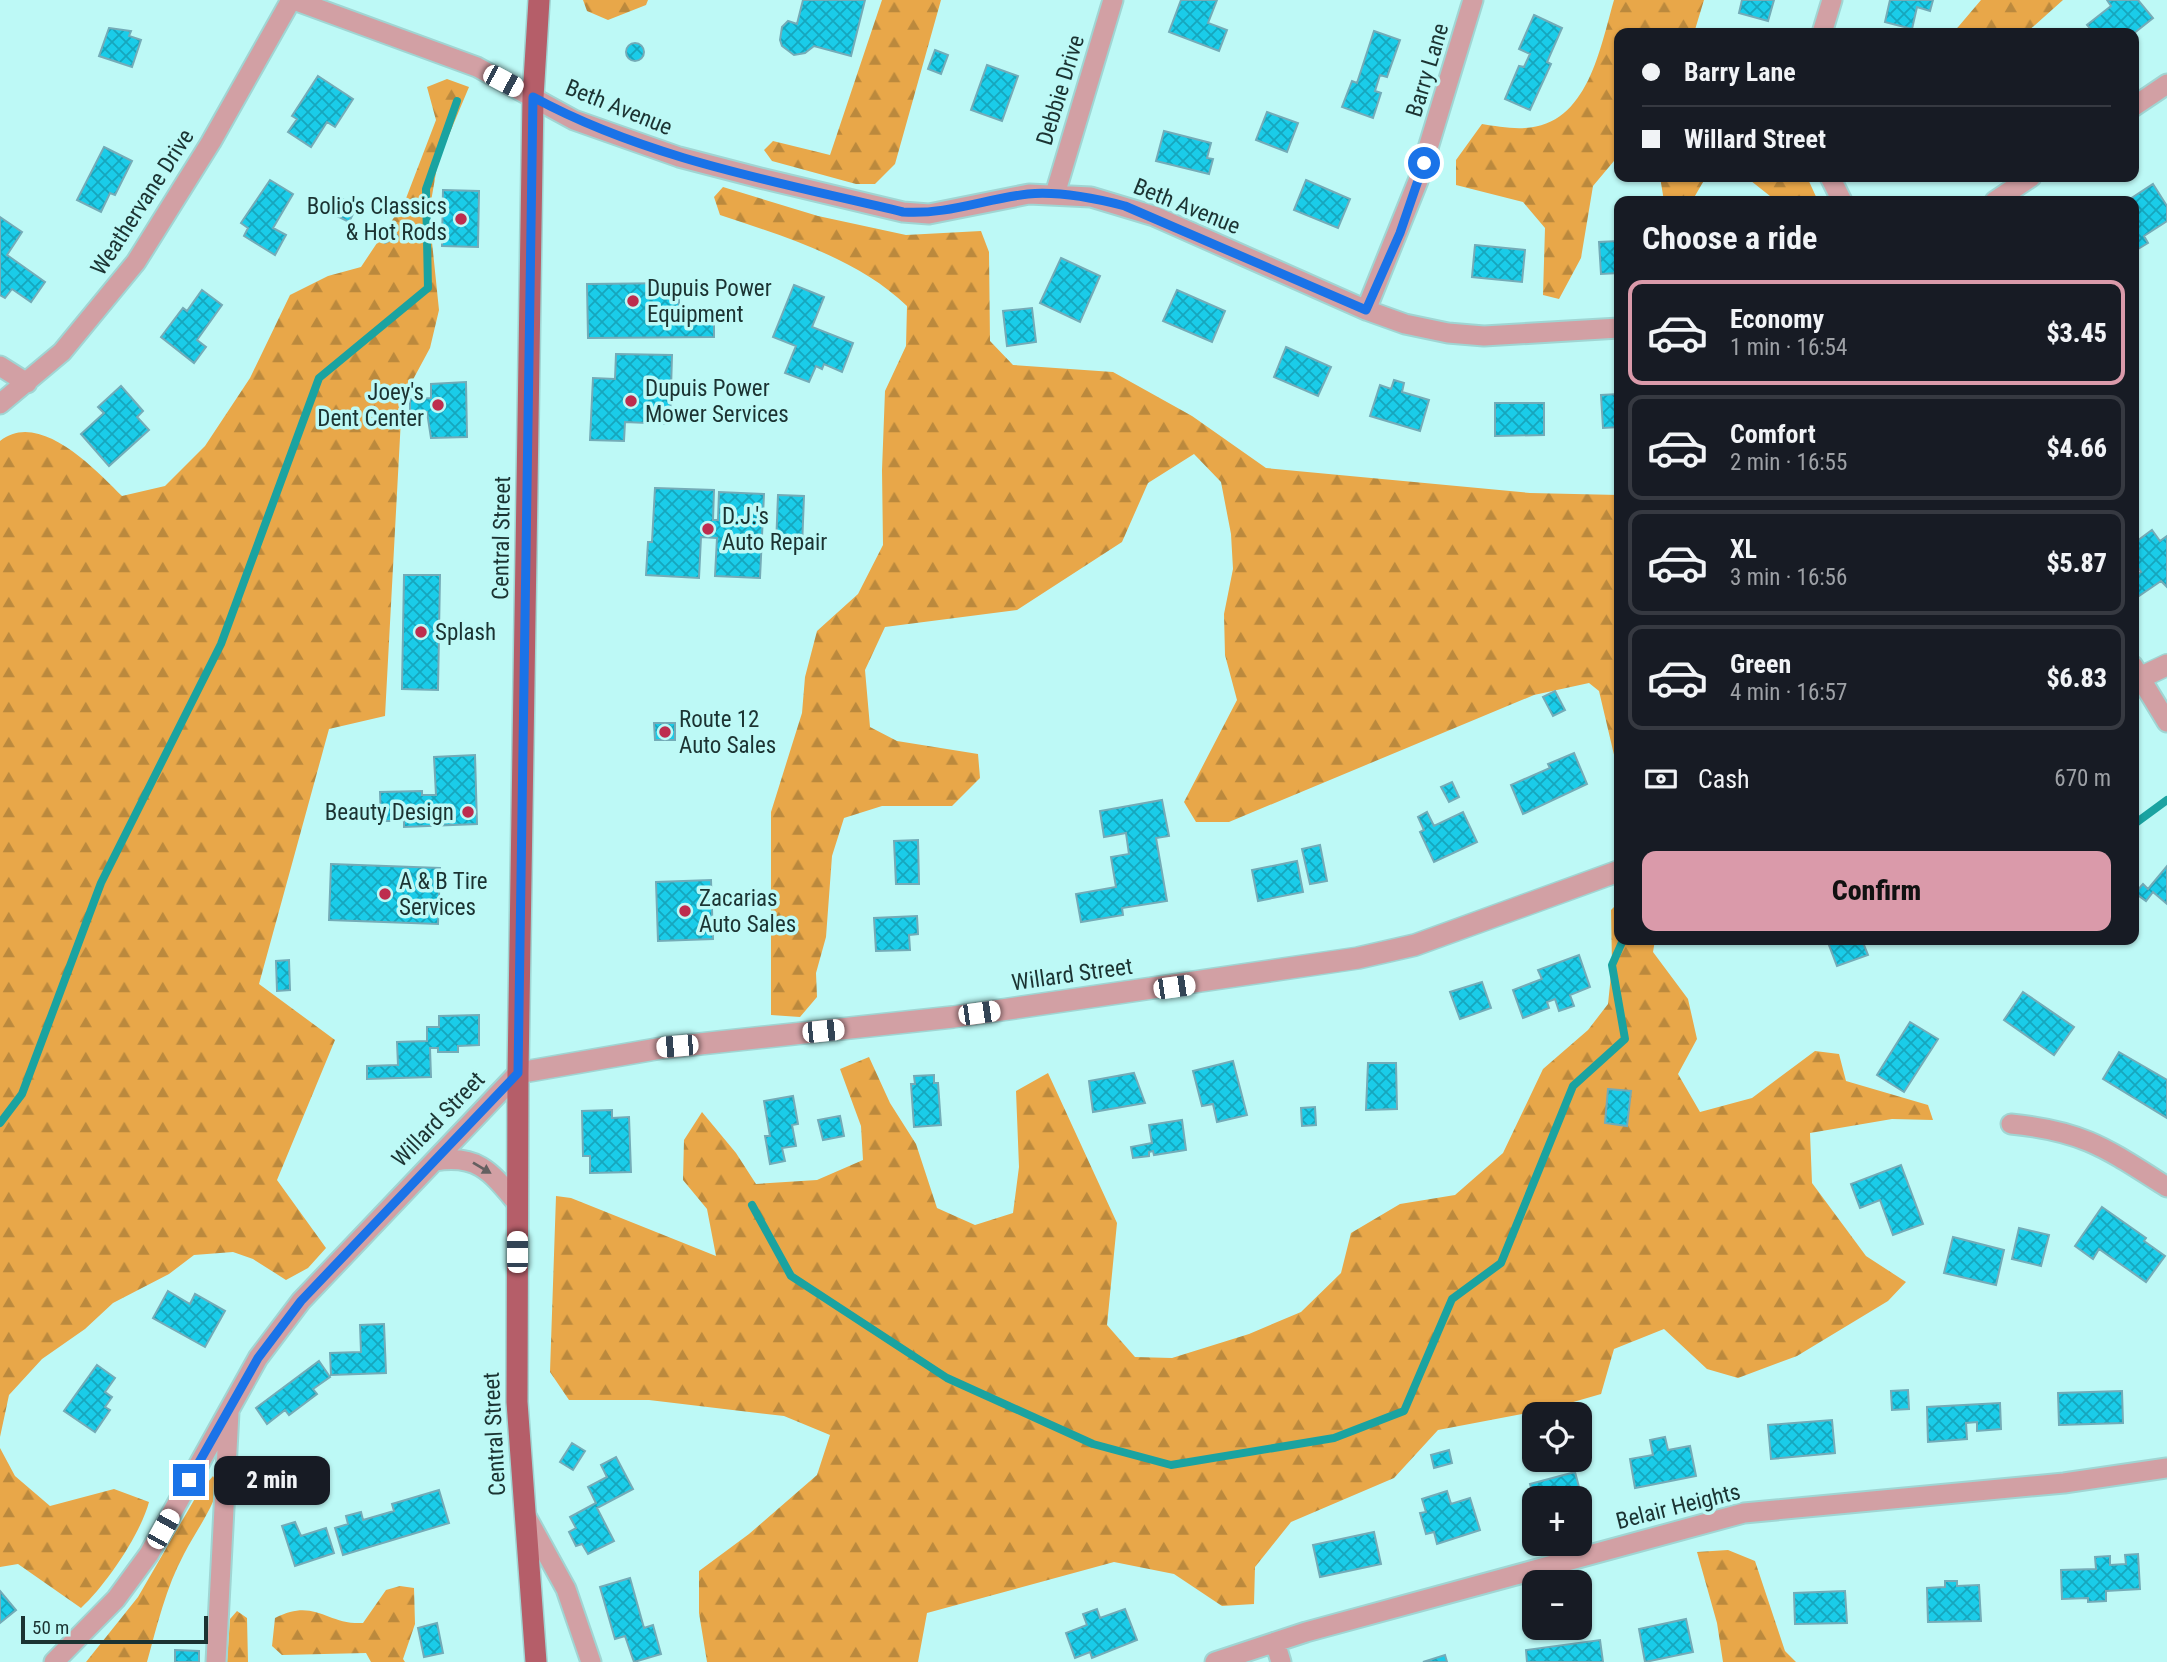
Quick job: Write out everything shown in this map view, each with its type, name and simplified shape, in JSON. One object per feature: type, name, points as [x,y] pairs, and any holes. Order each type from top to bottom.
[{"type":"main road","name":"Central Street","points":[[536,1662],[517,1402],[517,1203],[533,97],[539,0]]},
{"type":"street","name":"Beth Avenue","points":[[292,0],[477,67],[574,120],[678,157],[903,212],[929,214],[1029,194],[1091,197],[1154,216],[1366,310],[1405,324],[1448,333],[1484,336],[1614,328]]},
{"type":"street","name":"Weathervane Drive","points":[[0,404],[27,383],[93,318],[136,262],[211,142],[292,0]]},
{"type":"street","name":"Debbie Drive","points":[[1055,194],[1113,0]]},
{"type":"street","name":"Barry Lane","points":[[1366,310],[1419,181],[1473,0]]},
{"type":"street","points":[[1824,28],[1832,0]]},
{"type":"street","points":[[2139,103],[2167,85]]},
{"type":"street","points":[[2002,196],[2024,182]]},
{"type":"street","points":[[0,366],[27,383]]},
{"type":"street","points":[[2139,674],[2167,665]]},
{"type":"street","points":[[2139,680],[2167,722]]},
{"type":"street","name":"Willard Street","points":[[54,1662],[116,1599],[149,1553],[258,1358],[301,1301],[518,1073],[662,1048],[953,1017],[1359,958],[1415,945],[1614,873]]},
{"type":"street","points":[[2011,1124],[2043,1127],[2081,1136],[2167,1187]]},
{"type":"street","points":[[435,1161],[452,1158],[474,1163],[494,1175],[517,1203]]},
{"type":"street","points":[[216,1662],[229,1407]]},
{"type":"street","name":"Belair Heights","points":[[1215,1662],[1275,1642],[1744,1513],[2064,1483],[2167,1468]]},
{"type":"street","points":[[525,1514],[566,1589],[591,1662]]},
{"type":"street","points":[[1275,1642],[1281,1662]]},
{"type":"green space","points":[[583,0],[648,0],[646,5],[608,20],[587,11]]},
{"type":"green space","points":[[882,0],[941,0],[895,164],[875,184],[856,184],[772,161],[764,150],[773,141],[830,155]]},
{"type":"green space","points":[[1614,0],[1704,0],[1696,28],[1614,28],[1614,161],[1593,186],[1581,258],[1559,299],[1543,295],[1545,228],[1523,202],[1456,185],[1456,160],[1482,124],[1525,128],[1546,124],[1564,113],[1588,81]]},
{"type":"green space","points":[[1981,0],[2063,0],[2032,28],[1957,28]]},
{"type":"green space","points":[[447,79],[469,87],[438,161],[429,213],[439,310],[430,348],[402,400],[385,716],[329,729],[259,984],[335,1040],[277,1180],[326,1248],[308,1268],[286,1280],[253,1259],[233,1252],[194,1255],[169,1274],[113,1303],[85,1329],[42,1359],[9,1395],[0,1437],[0,441],[15,433],[32,432],[49,437],[82,459],[122,496],[165,486],[205,446],[250,378],[290,295],[328,276],[361,267],[405,201],[436,120],[427,87]]},
{"type":"green space","points":[[1661,182],[1703,182],[1695,196],[1663,196]]},
{"type":"green space","points":[[1752,182],[1809,182],[1816,196],[1770,196]]},
{"type":"green space","points":[[723,187],[818,216],[906,235],[981,231],[989,252],[990,341],[1013,365],[1113,372],[1192,416],[1266,468],[1530,493],[1614,495],[1614,755],[1599,691],[1589,683],[1534,695],[1229,822],[1196,822],[1184,802],[1237,700],[1225,655],[1224,614],[1233,569],[1231,534],[1221,482],[1194,454],[1148,483],[1122,542],[1017,610],[885,627],[865,670],[870,727],[897,741],[978,754],[980,778],[952,806],[882,806],[844,818],[832,856],[826,937],[816,973],[817,997],[800,1017],[771,1015],[771,812],[802,713],[805,677],[817,631],[858,594],[883,545],[885,391],[906,346],[907,306],[887,289],[843,262],[795,241],[720,215],[714,197]]},
{"type":"green space","points":[[1614,907],[1614,945],[1654,945],[1653,952],[1688,999],[1697,1039],[1678,1074],[1700,1112],[1752,1098],[1815,1051],[1839,1054],[1846,1081],[1928,1105],[1933,1120],[1892,1119],[1810,1133],[1812,1183],[1866,1256],[1906,1282],[1888,1301],[1797,1356],[1738,1378],[1707,1369],[1664,1329],[1614,1349],[1601,1394],[1573,1402],[1522,1402],[1522,1414],[1438,1430],[1394,1478],[1291,1522],[1255,1567],[1254,1604],[1222,1606],[1174,1574],[1114,1562],[927,1613],[918,1662],[707,1662],[699,1613],[699,1571],[749,1534],[817,1475],[830,1435],[784,1416],[649,1400],[569,1400],[550,1372],[556,1196],[571,1198],[716,1256],[707,1209],[683,1180],[684,1140],[702,1112],[736,1153],[756,1184],[817,1180],[863,1160],[861,1126],[840,1069],[869,1057],[890,1103],[916,1144],[937,1208],[975,1225],[1013,1213],[1019,1167],[1016,1091],[1048,1073],[1117,1223],[1107,1325],[1135,1357],[1172,1358],[1249,1334],[1301,1312],[1341,1273],[1351,1233],[1400,1204],[1455,1195],[1503,1153],[1543,1069],[1588,1030],[1608,1004],[1612,965],[1611,910]]},
{"type":"green space","points":[[0,1448],[15,1476],[50,1506],[114,1489],[149,1502],[145,1515],[121,1559],[81,1608],[18,1564],[0,1567]]},
{"type":"green space","points":[[213,1476],[219,1487],[172,1580],[147,1662],[86,1662],[138,1597],[197,1495]]},
{"type":"green space","points":[[1728,1550],[1755,1561],[1785,1651],[1796,1662],[1723,1662],[1717,1623],[1697,1552]]},
{"type":"green space","points":[[400,1586],[414,1588],[415,1624],[403,1659],[405,1662],[371,1662],[366,1653],[282,1655],[272,1646],[275,1618],[300,1610],[363,1623],[386,1590]]},
{"type":"green space","points":[[237,1611],[247,1618],[248,1662],[227,1662],[230,1619]]},
{"type":"building","points":[[803,0],[865,0],[851,56],[814,46],[805,53],[794,55],[782,46],[782,27],[788,21],[797,24]]},
{"type":"building","points":[[1181,0],[1217,0],[1208,23],[1227,30],[1219,51],[1169,32]]},
{"type":"building","points":[[1742,0],[1774,0],[1768,21],[1739,13]]},
{"type":"building","points":[[1890,0],[1933,0],[1930,11],[1917,7],[1912,28],[1885,22]]},
{"type":"building","points":[[2107,0],[2138,0],[2153,18],[2139,29],[2090,28],[2087,25],[2111,6]]},
{"type":"building","points":[[1534,15],[1562,28],[1547,62],[1551,64],[1530,110],[1505,99],[1519,66],[1524,67],[1530,54],[1519,49]]},
{"type":"building","points":[[109,28],[131,31],[129,36],[141,40],[132,67],[99,56]]},
{"type":"building","points":[[1374,31],[1400,40],[1387,77],[1380,75],[1375,91],[1381,93],[1373,118],[1342,107],[1352,81],[1357,83]]},
{"type":"building","points":[[635,43],[641,46],[644,52],[641,58],[635,61],[629,58],[626,52],[629,46]]},
{"type":"building","points":[[935,50],[948,55],[941,74],[928,69]]},
{"type":"building","points":[[987,65],[1018,76],[1002,121],[971,110]]},
{"type":"building","points":[[318,76],[353,99],[335,127],[327,122],[311,147],[288,132],[297,119],[292,116]]},
{"type":"building","points":[[1267,112],[1298,123],[1287,152],[1256,140]]},
{"type":"building","points":[[1164,131],[1211,143],[1207,158],[1213,159],[1209,174],[1156,161]]},
{"type":"building","points":[[104,147],[132,161],[115,195],[110,193],[101,212],[77,200]]},
{"type":"building","points":[[270,180],[293,194],[273,228],[286,235],[275,255],[244,236],[248,228],[241,223]]},
{"type":"building","points":[[1306,180],[1350,199],[1338,228],[1294,210]]},
{"type":"building","points":[[2153,184],[2167,206],[2167,221],[2144,236],[2148,243],[2139,248],[2139,196],[2135,196]]},
{"type":"building","name":"Bolio's Classics & Hot Rods","points":[[443,190],[479,191],[478,247],[442,246]]},
{"type":"building","points":[[343,199],[357,206],[349,222],[335,215]]},
{"type":"building","points":[[0,217],[22,232],[7,255],[45,282],[31,302],[12,289],[5,298],[0,295]]},
{"type":"building","points":[[392,226],[398,237],[385,243],[380,232]]},
{"type":"building","points":[[1614,241],[1614,273],[1601,274],[1599,242]]},
{"type":"building","points":[[1475,245],[1525,250],[1522,282],[1472,277]]},
{"type":"building","points":[[1061,258],[1100,276],[1080,322],[1040,303]]},
{"type":"building","name":"Dupuis Power Equipment","points":[[679,283],[679,320],[714,319],[714,337],[588,338],[587,284]]},
{"type":"building","points":[[794,285],[824,297],[812,327],[853,343],[842,372],[824,364],[822,369],[816,366],[809,382],[785,373],[796,346],[773,337]]},
{"type":"building","points":[[202,290],[222,305],[197,340],[206,347],[194,363],[161,337],[183,308],[187,311]]},
{"type":"building","points":[[1177,290],[1225,311],[1212,342],[1163,321]]},
{"type":"building","points":[[1032,308],[1036,342],[1007,346],[1003,311]]},
{"type":"building","points":[[1286,347],[1331,367],[1318,396],[1274,377]]},
{"type":"building","name":"Dupuis Power Mower Services","points":[[616,354],[672,355],[670,424],[625,422],[624,441],[590,440],[593,378],[615,379]]},
{"type":"building","points":[[1394,380],[1404,383],[1402,392],[1429,400],[1420,431],[1370,416],[1380,385],[1391,389]]},
{"type":"building","name":"Joey's Dent Center","points":[[466,382],[467,437],[431,438],[427,412],[410,412],[410,399],[431,398],[431,384]]},
{"type":"building","points":[[121,386],[143,411],[137,417],[149,430],[109,466],[81,434],[104,413],[98,407]]},
{"type":"building","points":[[1614,394],[1614,427],[1603,428],[1601,395]]},
{"type":"building","points":[[1495,403],[1544,403],[1544,435],[1495,436]]},
{"type":"building","name":"D.J.'s Auto Repair","points":[[655,488],[714,490],[713,520],[718,520],[719,492],[764,494],[760,578],[715,576],[717,538],[701,537],[699,578],[646,575],[648,542],[652,542]]},
{"type":"building","points":[[778,495],[804,496],[802,547],[776,546]]},
{"type":"building","points":[[2152,530],[2160,541],[2167,536],[2167,587],[2161,581],[2139,596],[2141,572],[2139,540]]},
{"type":"building","name":"Splash","points":[[404,575],[440,575],[438,690],[402,689]]},
{"type":"building","points":[[1555,691],[1565,710],[1553,716],[1543,697]]},
{"type":"building","name":"Route 12 Auto Sales","points":[[654,723],[675,723],[675,740],[655,740]]},
{"type":"building","points":[[1574,753],[1587,784],[1523,814],[1511,785],[1550,768],[1548,764]]},
{"type":"building","points":[[475,755],[477,824],[404,827],[404,821],[381,821],[380,792],[422,791],[422,795],[436,795],[434,757]]},
{"type":"building","points":[[1452,782],[1459,797],[1449,802],[1441,787]]},
{"type":"building","points":[[1162,800],[1169,836],[1156,838],[1167,901],[1122,908],[1123,915],[1081,922],[1076,894],[1116,887],[1111,857],[1129,854],[1126,833],[1104,837],[1100,811]]},
{"type":"building","points":[[1427,812],[1434,826],[1463,812],[1477,842],[1434,862],[1420,832],[1424,830],[1418,817]]},
{"type":"building","points":[[918,840],[919,884],[896,884],[894,841]]},
{"type":"building","points":[[1320,845],[1327,881],[1310,884],[1302,849]]},
{"type":"building","points":[[1297,861],[1303,892],[1258,901],[1252,870]]},
{"type":"building","name":"A & B Tire Services","points":[[331,864],[440,868],[438,924],[329,920]]},
{"type":"building","points":[[2167,866],[2167,904],[2153,892],[2146,901],[2139,896],[2139,888],[2143,884],[2148,889]]},
{"type":"building","name":"Zacarias Auto Sales","points":[[711,880],[713,939],[658,941],[656,882]]},
{"type":"building","points":[[917,916],[918,934],[909,935],[910,950],[876,951],[874,918]]},
{"type":"building","points":[[1829,945],[1864,945],[1868,955],[1837,966]]},
{"type":"building","points":[[1579,955],[1590,987],[1570,995],[1574,1006],[1559,1011],[1555,999],[1547,1002],[1549,1008],[1523,1018],[1513,990],[1542,979],[1538,970]]},
{"type":"building","points":[[289,960],[290,990],[277,991],[276,961]]},
{"type":"building","points":[[1482,982],[1491,1008],[1460,1019],[1450,992]]},
{"type":"building","points":[[2023,992],[2074,1027],[2054,1055],[2004,1020]]},
{"type":"building","points":[[479,1015],[479,1045],[458,1046],[458,1052],[438,1052],[438,1048],[430,1048],[431,1077],[367,1079],[367,1066],[398,1065],[397,1042],[427,1041],[427,1027],[439,1027],[439,1016]]},
{"type":"building","points":[[1910,1022],[1938,1039],[1904,1092],[1877,1075]]},
{"type":"building","points":[[2119,1052],[2167,1080],[2167,1118],[2103,1079]]},
{"type":"building","points":[[1233,1061],[1247,1115],[1217,1122],[1213,1104],[1202,1106],[1193,1071]]},
{"type":"building","points":[[1368,1063],[1396,1063],[1397,1109],[1366,1110]]},
{"type":"building","points":[[1134,1073],[1145,1103],[1093,1112],[1089,1081]]},
{"type":"building","points":[[934,1075],[934,1083],[938,1083],[941,1125],[914,1127],[911,1084],[915,1084],[914,1076]]},
{"type":"building","points":[[1608,1089],[1631,1091],[1627,1126],[1605,1123]]},
{"type":"building","points":[[793,1096],[798,1124],[792,1125],[796,1146],[782,1148],[785,1161],[770,1164],[765,1136],[770,1136],[764,1101]]},
{"type":"building","points":[[1315,1107],[1316,1125],[1302,1126],[1301,1108]]},
{"type":"building","points":[[612,1110],[612,1118],[629,1117],[631,1172],[590,1173],[590,1156],[583,1156],[582,1111]]},
{"type":"building","points":[[840,1116],[844,1136],[823,1140],[818,1120]]},
{"type":"building","points":[[1182,1120],[1186,1150],[1154,1155],[1153,1151],[1149,1152],[1149,1156],[1133,1158],[1131,1147],[1152,1143],[1149,1125]]},
{"type":"building","points":[[1901,1165],[1923,1224],[1893,1235],[1880,1200],[1860,1208],[1851,1184]]},
{"type":"building","points":[[2102,1207],[2146,1238],[2144,1241],[2165,1256],[2146,1282],[2099,1249],[2093,1259],[2075,1246]]},
{"type":"building","points":[[2019,1228],[2049,1235],[2041,1266],[2012,1259]]},
{"type":"building","points":[[1953,1237],[2004,1250],[1996,1285],[1944,1273]]},
{"type":"building","points":[[168,1291],[190,1304],[195,1294],[225,1311],[205,1347],[153,1318]]},
{"type":"building","points":[[384,1324],[386,1373],[331,1375],[330,1353],[361,1352],[360,1325]]},
{"type":"building","points":[[319,1361],[330,1377],[313,1389],[317,1394],[289,1415],[285,1410],[267,1424],[256,1408]]},
{"type":"building","points":[[97,1365],[115,1378],[105,1392],[112,1397],[105,1407],[110,1410],[95,1432],[64,1411]]},
{"type":"building","points":[[1908,1390],[1909,1409],[1892,1410],[1891,1391]]},
{"type":"building","points":[[2122,1391],[2123,1423],[2059,1425],[2058,1393]]},
{"type":"building","points":[[2000,1403],[2001,1429],[1977,1431],[1977,1422],[1966,1423],[1967,1439],[1928,1442],[1927,1407]]},
{"type":"building","points":[[1832,1420],[1835,1453],[1771,1459],[1768,1425]]},
{"type":"building","points":[[1665,1437],[1668,1450],[1690,1446],[1696,1476],[1635,1488],[1630,1459],[1653,1455],[1650,1440]]},
{"type":"building","points":[[572,1443],[585,1451],[573,1470],[560,1462]]},
{"type":"building","points":[[1449,1450],[1452,1463],[1434,1468],[1431,1455]]},
{"type":"building","points":[[616,1457],[633,1489],[597,1508],[614,1541],[588,1554],[582,1544],[576,1546],[569,1532],[576,1528],[570,1517],[596,1503],[588,1487],[607,1477],[601,1465]]},
{"type":"building","points":[[1575,1472],[1579,1486],[1531,1486]]},
{"type":"building","points":[[439,1490],[449,1523],[343,1555],[335,1528],[348,1524],[346,1516],[361,1512],[363,1520],[394,1511],[392,1504]]},
{"type":"building","points":[[1447,1491],[1451,1504],[1470,1498],[1480,1530],[1437,1544],[1434,1532],[1426,1534],[1420,1513],[1426,1512],[1422,1499]]},
{"type":"building","points":[[295,1522],[301,1536],[326,1528],[334,1553],[295,1566],[282,1526]]},
{"type":"building","points":[[1374,1532],[1381,1564],[1320,1577],[1313,1545]]},
{"type":"building","points":[[2138,1554],[2140,1589],[2106,1591],[2106,1601],[2088,1602],[2088,1598],[2062,1599],[2061,1570],[2096,1569],[2095,1557],[2110,1556],[2110,1565],[2126,1564],[2125,1555]]},
{"type":"building","points":[[630,1578],[644,1628],[653,1625],[661,1654],[634,1662],[625,1636],[615,1639],[600,1587]]},
{"type":"building","points":[[1945,1581],[1957,1581],[1957,1586],[1979,1585],[1981,1621],[1928,1622],[1927,1588],[1945,1587]]},
{"type":"building","points":[[0,1591],[16,1610],[0,1623]]},
{"type":"building","points":[[1845,1591],[1847,1623],[1795,1624],[1794,1593]]},
{"type":"building","points":[[1097,1609],[1100,1618],[1125,1609],[1137,1640],[1092,1658],[1090,1652],[1075,1658],[1066,1633],[1087,1625],[1083,1614]]},
{"type":"building","points":[[1686,1619],[1693,1652],[1645,1662],[1639,1629]]},
{"type":"building","points":[[437,1623],[443,1653],[424,1657],[418,1628]]},
{"type":"building","points":[[1600,1640],[1603,1662],[1527,1662],[1526,1650]]},
{"type":"building","points":[[175,1650],[199,1651],[199,1662],[175,1662]]},
{"type":"building","points":[[1445,1655],[1447,1662],[1423,1662]]},
{"type":"waterway","points":[[0,1123],[22,1094],[101,883],[221,644],[319,378],[428,288],[426,189],[457,101]]},
{"type":"waterway","points":[[2139,821],[2167,800]]},
{"type":"waterway","points":[[752,1205],[791,1276],[947,1378],[1093,1444],[1171,1465],[1334,1438],[1404,1411],[1452,1299],[1501,1263],[1573,1086],[1625,1039],[1612,965],[1621,945]]},
{"type":"place","name":"Bolio's Classics & Hot Rods","points":[[461,219]]},
{"type":"place","name":"Dupuis Power Equipment","points":[[633,301]]},
{"type":"place","name":"Dupuis Power Mower Services","points":[[631,401]]},
{"type":"place","name":"Joey's Dent Center","points":[[438,405]]},
{"type":"place","name":"D.J.'s Auto Repair","points":[[708,529]]},
{"type":"place","name":"Splash","points":[[421,632]]},
{"type":"place","name":"Route 12 Auto Sales","points":[[665,732]]},
{"type":"place","name":"Beauty Design","points":[[468,812]]},
{"type":"place","name":"A & B Tire Services","points":[[385,894]]},
{"type":"place","name":"Zacarias Auto Sales","points":[[685,911]]},
{"type":"route","points":[[189,1480],[258,1358],[301,1301],[336,1261],[472,1124],[518,1073],[533,97],[574,120],[678,157],[903,212],[929,214],[1029,194],[1091,197],[1154,216],[1366,310],[1400,233],[1424,163]]}]
